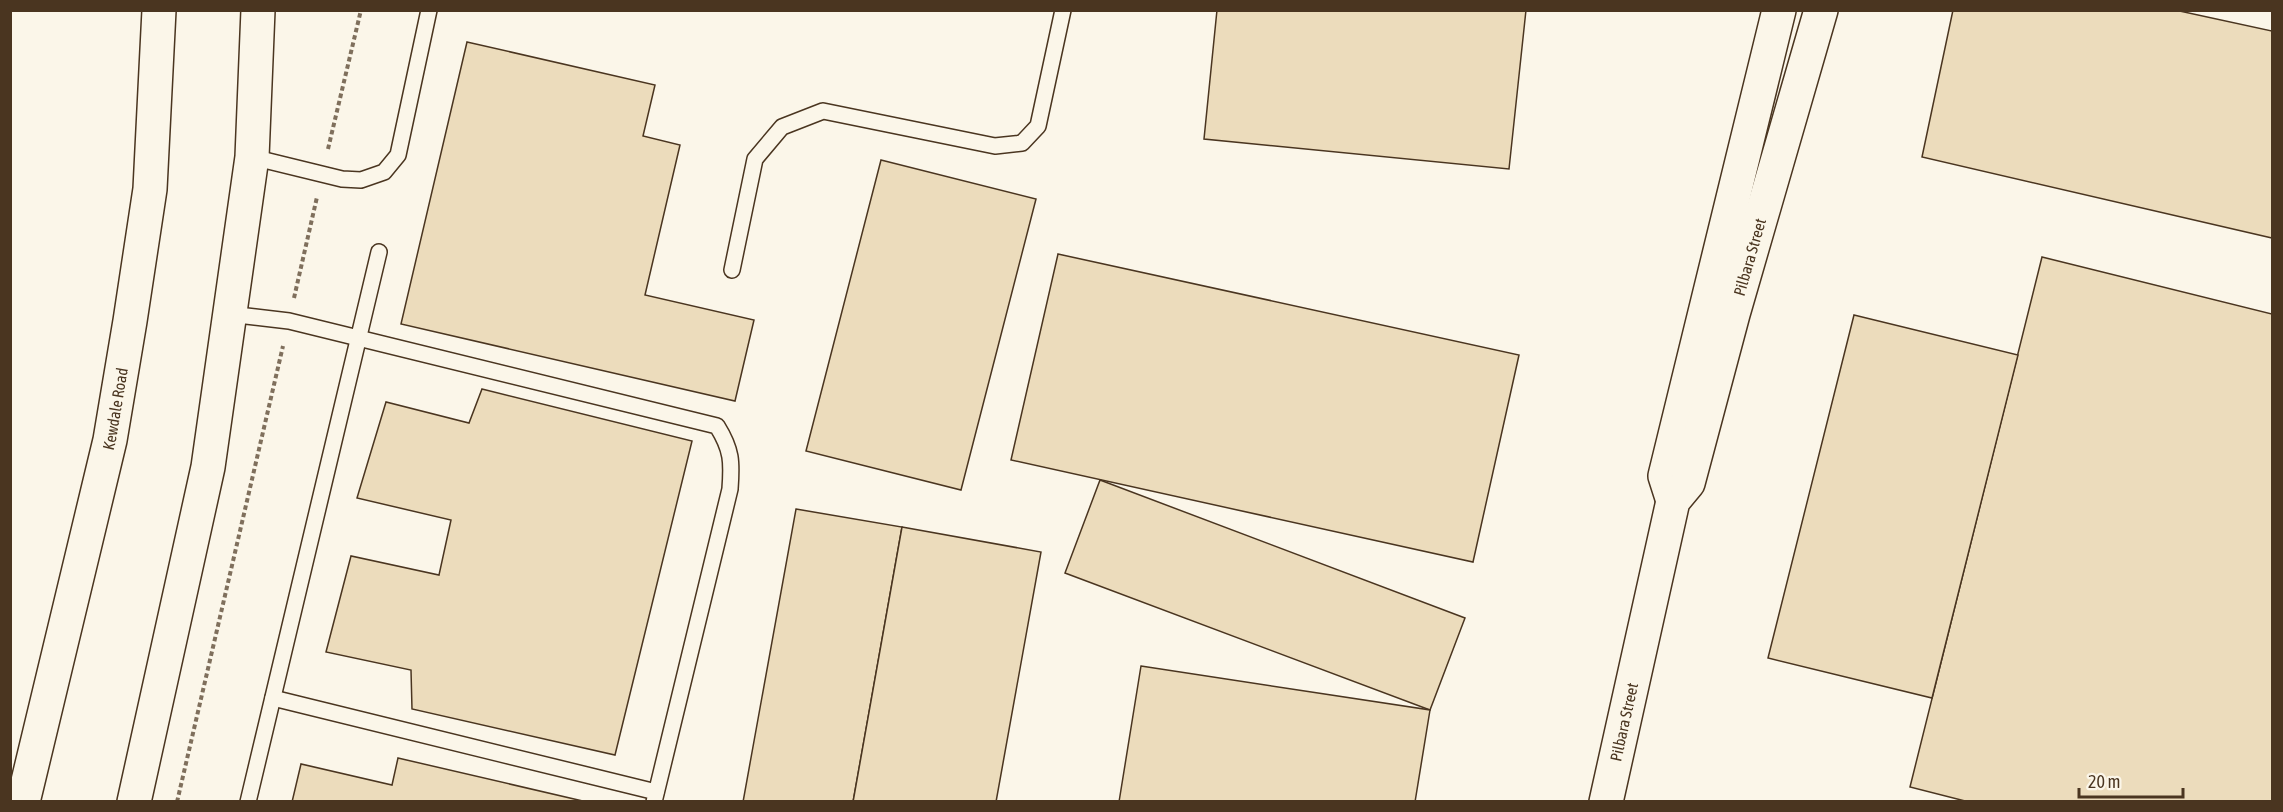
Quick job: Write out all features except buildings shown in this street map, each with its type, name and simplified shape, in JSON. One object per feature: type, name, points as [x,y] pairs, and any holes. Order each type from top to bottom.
[{"type":"main road","name":"Kewdale Road","points":[[23,801],[110,440],[150,189],[159,10]]},
{"type":"main road","points":[[134,801],[208,467],[252,157],[258,10]]},
{"type":"main road","name":"Pilbara Street","points":[[1673,501],[1665,476],[1779,10]]},
{"type":"main road","name":"Pilbara Street","points":[[1606,801],[1673,501],[1688,483],[1733,314],[1821,10]]},
{"type":"lane","points":[[252,157],[322,175],[361,180],[384,172],[398,155],[429,10]]},
{"type":"lane","points":[[732,270],[755,159],[782,127],[823,111],[994,146],[1022,143],[1038,126],[1063,10]]},
{"type":"lane","points":[[249,801],[379,252]]},
{"type":"lane","points":[[229,314],[289,321],[717,426],[726,441],[732,462],[730,489],[655,797],[273,698]]},
{"type":"path","points":[[177,801],[361,10]]}]
